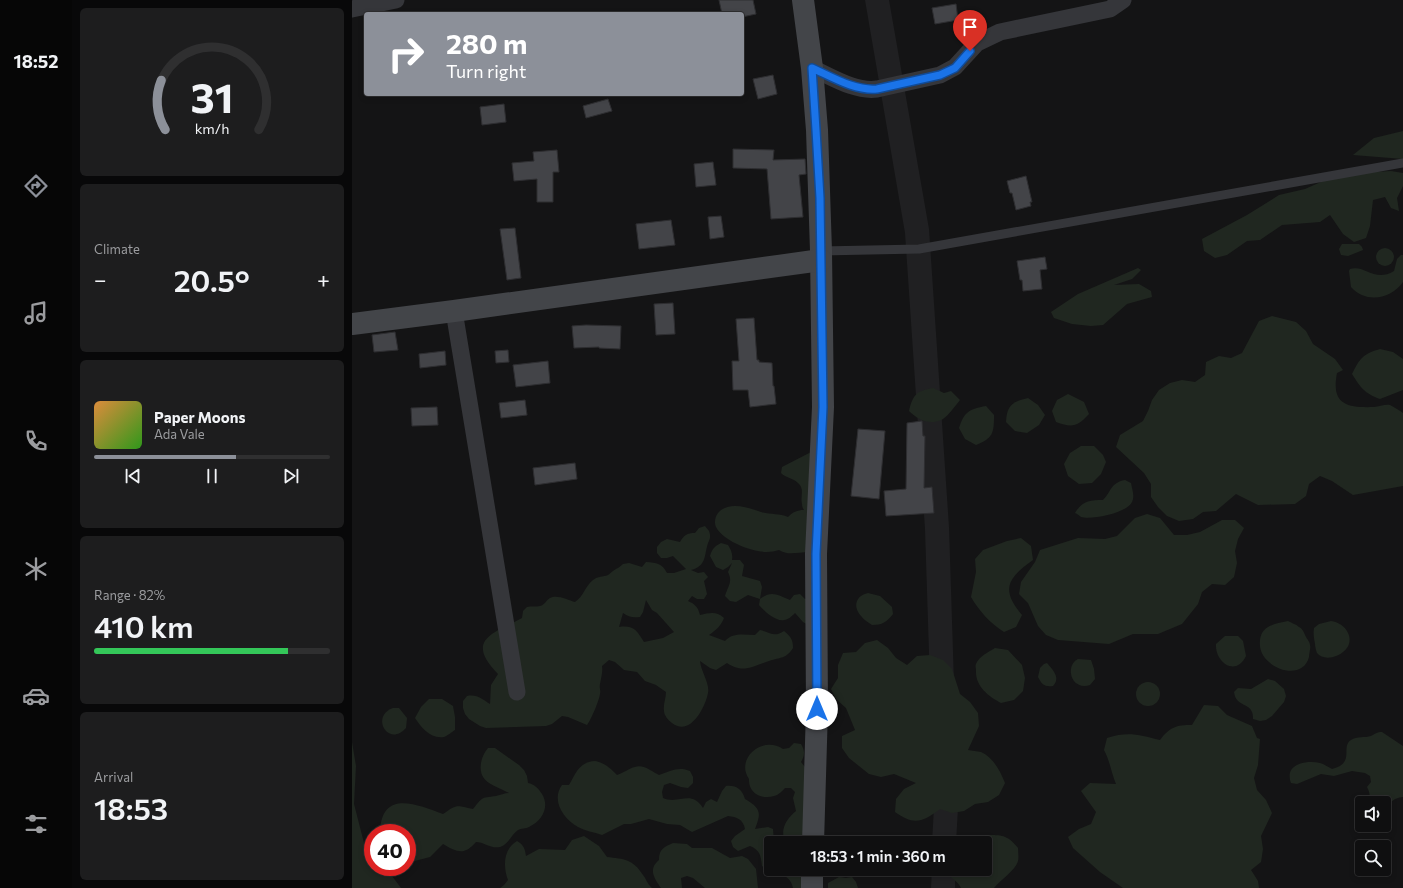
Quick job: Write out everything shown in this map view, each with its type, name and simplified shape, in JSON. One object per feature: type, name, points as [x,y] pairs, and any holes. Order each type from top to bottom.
[{"type":"street","points":[[352,9],[396,0]]},
{"type":"street","points":[[803,0],[812,68],[816,130],[821,255],[823,407],[816,554],[817,709],[813,836]]},
{"type":"street","points":[[812,68],[859,88],[868,90],[877,89],[940,75],[955,68],[977,43],[1000,32],[1110,9],[1123,0]]},
{"type":"street","points":[[352,324],[454,311],[821,255]]},
{"type":"street","points":[[454,311],[517,692]]},
{"type":"street","points":[[812,876],[812,888]]},
{"type":"lane","points":[[821,255],[919,249],[1403,163]]},
{"type":"shaded area","points":[[865,0],[889,0],[929,229],[949,527],[958,808],[956,836],[932,836],[934,807],[925,529],[905,233]]},
{"type":"shaded area","points":[[1403,131],[1403,159],[1353,155],[1374,138]]},
{"type":"shaded area","points":[[1391,171],[1403,173],[1403,186],[1397,198],[1399,211],[1391,208],[1385,197],[1373,200],[1370,226],[1366,238],[1354,242],[1343,234],[1330,215],[1320,222],[1282,225],[1260,240],[1247,241],[1227,255],[1215,258],[1204,251],[1202,239],[1247,215],[1279,195],[1305,189],[1339,174]]},
{"type":"shaded area","points":[[1342,244],[1359,244],[1363,250],[1348,256],[1341,255],[1339,249]]},
{"type":"shaded area","points":[[1385,248],[1391,251],[1394,257],[1391,263],[1385,266],[1379,263],[1376,257],[1379,251]]},
{"type":"shaded area","points":[[1403,255],[1403,282],[1392,292],[1385,296],[1371,297],[1364,296],[1351,287],[1350,269],[1355,268],[1381,275],[1387,274],[1394,271],[1397,259]]},
{"type":"shaded area","points":[[1138,268],[1141,270],[1132,279],[1114,285],[1139,284],[1151,291],[1152,297],[1127,304],[1103,325],[1091,326],[1072,324],[1054,318],[1051,312],[1078,294]]},
{"type":"shaded area","points":[[1272,316],[1296,322],[1306,331],[1313,344],[1335,359],[1343,370],[1337,373],[1336,392],[1343,402],[1348,405],[1364,407],[1390,405],[1403,413],[1403,486],[1353,495],[1332,481],[1320,476],[1309,484],[1306,496],[1295,504],[1258,505],[1236,494],[1216,511],[1203,512],[1193,519],[1179,521],[1167,516],[1151,497],[1151,484],[1144,473],[1116,447],[1120,435],[1143,421],[1152,400],[1159,390],[1170,383],[1182,380],[1195,382],[1205,375],[1206,362],[1219,356],[1231,358],[1242,353],[1259,321]]},
{"type":"shaded area","points":[[1380,349],[1393,352],[1403,359],[1403,390],[1380,399],[1363,390],[1352,374],[1357,364],[1363,357]]},
{"type":"shaded area","points":[[933,388],[944,393],[951,391],[960,400],[950,413],[943,419],[929,422],[916,417],[909,411],[916,394],[923,390]]},
{"type":"shaded area","points":[[1068,394],[1084,402],[1089,414],[1078,424],[1070,426],[1056,422],[1052,411],[1057,400]]},
{"type":"shaded area","points":[[1028,398],[1038,405],[1045,415],[1039,425],[1027,433],[1015,431],[1006,422],[1009,408],[1014,403]]},
{"type":"shaded area","points":[[986,406],[994,415],[993,431],[986,440],[976,445],[965,439],[959,428],[963,418],[968,412],[975,408]]},
{"type":"shaded area","points":[[1081,446],[1094,446],[1103,455],[1106,462],[1101,474],[1092,483],[1079,484],[1068,476],[1064,464],[1070,453]]},
{"type":"shaded area","points":[[815,450],[809,552],[786,553],[779,550],[772,552],[761,552],[738,545],[720,532],[715,525],[716,518],[718,513],[728,507],[739,506],[788,517],[799,510],[804,510],[802,506],[802,490],[800,485],[796,481],[781,473],[782,467]]},
{"type":"shaded area","points":[[1125,480],[1131,483],[1133,492],[1133,500],[1129,506],[1109,515],[1086,518],[1075,513],[1080,506],[1087,502],[1103,500],[1116,483]]},
{"type":"shaded area","points":[[1147,514],[1160,518],[1174,535],[1187,535],[1200,532],[1222,520],[1235,520],[1244,528],[1238,539],[1235,551],[1237,563],[1234,577],[1225,585],[1212,584],[1202,592],[1198,604],[1182,624],[1158,634],[1133,634],[1109,644],[1058,640],[1046,635],[1038,626],[1028,603],[1019,594],[1021,582],[1035,562],[1040,550],[1078,538],[1105,539],[1117,536],[1135,518]]},
{"type":"shaded area","points":[[705,526],[709,531],[710,537],[704,560],[700,566],[691,570],[698,573],[704,572],[708,577],[704,581],[707,594],[704,599],[697,599],[692,596],[688,601],[696,606],[700,615],[716,613],[724,618],[718,628],[709,635],[725,641],[735,635],[755,635],[760,630],[772,634],[781,633],[784,631],[792,640],[793,648],[788,654],[753,667],[743,669],[727,663],[716,670],[700,661],[708,685],[708,693],[704,706],[696,719],[691,724],[685,726],[679,726],[672,723],[665,716],[664,709],[666,692],[656,685],[645,681],[637,672],[624,670],[615,662],[609,660],[602,666],[600,693],[597,706],[587,725],[562,716],[552,724],[546,726],[486,728],[469,719],[463,708],[463,701],[467,696],[477,696],[490,704],[491,685],[498,674],[488,662],[484,653],[483,646],[486,639],[522,618],[523,611],[527,607],[542,605],[553,597],[559,597],[575,602],[593,580],[608,575],[623,564],[629,563],[642,567],[646,562],[656,563],[661,565],[667,573],[674,573],[686,569],[673,556],[661,558],[657,553],[657,547],[661,542],[667,539],[680,542],[686,535],[695,533],[699,528]],"holes":[[[646,600],[652,610],[657,613],[674,632],[663,638],[644,642],[632,628],[619,627],[623,613],[631,617],[640,617]]]},
{"type":"shaded area","points":[[1021,538],[1031,546],[1033,560],[1024,566],[1013,578],[1010,584],[1009,591],[1011,598],[1022,615],[1016,627],[1004,632],[985,616],[971,597],[976,572],[975,559],[983,550],[1007,541]]},
{"type":"shaded area","points":[[721,543],[728,545],[732,552],[732,560],[740,560],[744,565],[742,576],[760,581],[762,587],[760,599],[748,595],[736,602],[730,601],[725,596],[730,584],[728,572],[732,563],[723,570],[716,567],[710,556],[714,548]]},
{"type":"shaded area","points":[[868,593],[880,596],[892,607],[893,614],[889,619],[879,624],[872,625],[863,619],[858,613],[856,606],[858,599],[864,594]]},
{"type":"shaded area","points":[[775,594],[790,600],[794,595],[800,594],[805,599],[811,599],[810,626],[803,622],[795,613],[790,618],[785,620],[774,618],[759,605],[760,599],[764,596]]},
{"type":"shaded area","points":[[1288,621],[1302,629],[1310,646],[1309,657],[1306,663],[1297,670],[1292,671],[1280,669],[1274,666],[1264,657],[1260,646],[1261,635],[1266,628],[1274,624]]},
{"type":"shaded area","points":[[1331,621],[1339,623],[1345,628],[1350,640],[1345,651],[1339,655],[1327,658],[1317,653],[1314,628],[1319,624]]},
{"type":"shaded area","points":[[1225,636],[1238,636],[1243,641],[1246,656],[1237,666],[1227,665],[1222,662],[1219,657],[1216,644]]},
{"type":"shaded area","points":[[877,640],[888,648],[896,658],[907,665],[917,656],[930,655],[943,660],[952,669],[960,694],[970,702],[978,713],[979,726],[968,750],[981,752],[990,758],[996,765],[1005,783],[999,795],[988,802],[975,804],[964,811],[952,813],[940,809],[923,820],[918,821],[907,819],[895,812],[896,799],[904,789],[916,783],[894,774],[881,777],[869,774],[849,758],[842,748],[842,736],[855,730],[846,708],[836,699],[831,689],[838,678],[838,665],[843,653],[856,652],[865,643]]},
{"type":"shaded area","points":[[995,648],[1008,650],[1022,665],[1025,678],[1023,691],[1014,700],[1001,703],[991,697],[980,686],[976,676],[977,661],[984,654]]},
{"type":"shaded area","points":[[1078,659],[1091,660],[1095,679],[1090,685],[1083,686],[1074,681],[1071,671],[1074,662]]},
{"type":"shaded area","points":[[1047,663],[1054,671],[1056,677],[1053,686],[1044,685],[1038,677],[1040,668]]},
{"type":"shaded area","points":[[1268,679],[1275,681],[1284,689],[1286,696],[1284,702],[1272,716],[1266,720],[1260,721],[1253,719],[1253,713],[1251,710],[1238,701],[1234,692],[1238,688],[1251,689]]},
{"type":"shaded area","points":[[1148,682],[1156,686],[1160,694],[1156,702],[1148,706],[1140,702],[1136,694],[1140,686]]},
{"type":"shaded area","points":[[429,699],[442,699],[453,706],[455,730],[444,737],[431,735],[415,718],[421,707]]},
{"type":"shaded area","points":[[1204,705],[1218,706],[1227,715],[1252,726],[1257,738],[1260,739],[1258,765],[1254,778],[1257,790],[1266,800],[1272,813],[1261,836],[1263,849],[1261,862],[1251,870],[1258,881],[1259,888],[1123,888],[1100,872],[1073,848],[1068,837],[1079,829],[1091,824],[1096,812],[1081,791],[1090,783],[1116,784],[1104,750],[1107,738],[1128,734],[1140,735],[1160,740],[1167,732],[1177,726],[1192,725]]},
{"type":"shaded area","points":[[393,708],[399,708],[407,718],[406,728],[399,733],[393,734],[388,733],[382,723],[386,712]]},
{"type":"shaded area","points":[[1382,732],[1403,746],[1403,797],[1391,802],[1391,796],[1370,796],[1367,787],[1371,782],[1370,776],[1365,773],[1352,771],[1334,776],[1321,774],[1297,784],[1291,783],[1291,771],[1298,765],[1314,762],[1322,763],[1332,769],[1344,763],[1348,743],[1351,740],[1371,736]]},
{"type":"shaded area","points":[[352,742],[356,766],[354,804],[364,843],[364,876],[392,876],[401,888],[352,888]]},
{"type":"shaded area","points":[[794,743],[801,744],[804,751],[801,762],[809,772],[811,836],[783,836],[783,830],[787,821],[796,811],[793,798],[795,792],[791,788],[785,788],[776,795],[765,797],[753,792],[749,784],[745,764],[753,751],[759,747],[767,745],[775,745],[783,749],[789,748]]},
{"type":"shaded area","points":[[488,748],[495,748],[524,770],[528,783],[532,784],[538,789],[544,799],[545,809],[541,817],[529,827],[518,830],[503,846],[494,847],[476,842],[464,851],[456,851],[443,844],[430,857],[416,861],[416,824],[381,824],[386,810],[393,805],[402,803],[411,804],[443,814],[451,808],[457,806],[473,809],[482,799],[509,793],[493,785],[482,775],[481,761]]},
{"type":"shaded area","points":[[595,761],[602,763],[617,775],[638,766],[645,767],[659,775],[678,769],[690,771],[693,777],[693,783],[688,788],[670,783],[664,785],[662,792],[663,798],[669,800],[684,798],[694,799],[703,808],[706,802],[711,799],[717,802],[726,786],[738,788],[745,799],[757,808],[759,814],[755,829],[768,827],[773,829],[774,836],[764,836],[764,867],[762,866],[761,859],[756,849],[750,846],[738,851],[733,847],[731,841],[745,829],[743,823],[734,817],[728,816],[692,832],[680,825],[667,824],[649,819],[631,824],[624,824],[602,835],[584,830],[573,824],[560,809],[558,803],[559,791],[562,785],[569,785],[576,772],[585,763]]},
{"type":"shaded area","points":[[999,835],[1010,840],[1018,848],[1018,861],[1011,872],[994,888],[961,888],[950,876],[992,876],[992,836],[982,836]]},
{"type":"shaded area","points":[[584,836],[599,846],[607,857],[623,859],[636,866],[652,888],[500,888],[508,880],[505,870],[505,859],[512,844],[517,841],[521,844],[524,847],[526,856],[539,849],[565,850],[572,840]]},
{"type":"shaded area","points":[[673,843],[687,844],[692,848],[712,848],[730,858],[742,856],[748,859],[756,869],[758,888],[705,888],[693,878],[687,876],[681,878],[682,888],[661,888],[654,877],[653,870],[659,860],[661,851]]},
{"type":"shaded area","points":[[785,876],[811,876],[808,888],[793,888],[789,879]]},
{"type":"shaded area","points":[[932,876],[955,876],[955,888],[931,888]]},
{"type":"shaded area","points":[[839,877],[852,877],[858,888],[828,888],[828,883]]},
{"type":"building","points":[[719,0],[753,0],[756,14],[744,17],[744,12],[722,12]]},
{"type":"building","points":[[956,4],[958,20],[935,24],[932,8]]},
{"type":"building","points":[[773,75],[777,94],[758,99],[753,79]]},
{"type":"building","points":[[608,99],[612,111],[586,118],[583,106]]},
{"type":"building","points":[[504,104],[506,122],[482,125],[480,107]]},
{"type":"building","points":[[733,149],[774,150],[773,160],[805,159],[806,174],[799,175],[803,217],[771,219],[767,169],[733,168]]},
{"type":"building","points":[[557,150],[559,172],[553,172],[553,202],[537,202],[537,179],[514,181],[512,163],[534,161],[533,152]]},
{"type":"building","points":[[713,162],[716,185],[696,187],[694,164]]},
{"type":"building","points":[[1026,176],[1032,202],[1030,202],[1031,206],[1016,210],[1012,193],[1010,193],[1007,181]]},
{"type":"building","points":[[721,216],[724,237],[710,239],[708,217]]},
{"type":"building","points":[[671,220],[675,245],[639,249],[636,224]]},
{"type":"building","points":[[515,228],[521,278],[507,280],[500,229]]},
{"type":"building","points":[[1045,257],[1047,269],[1040,270],[1042,289],[1023,291],[1017,261]]},
{"type":"building","points":[[673,303],[675,334],[656,335],[654,304]]},
{"type":"building","points":[[754,318],[757,360],[759,360],[759,362],[772,363],[773,386],[776,404],[750,407],[748,390],[733,390],[732,361],[739,361],[736,319]]},
{"type":"building","points":[[572,326],[621,326],[620,349],[599,347],[574,348]]},
{"type":"building","points":[[395,332],[398,350],[374,352],[372,335]]},
{"type":"building","points":[[508,350],[509,362],[496,363],[495,351]]},
{"type":"building","points":[[445,351],[446,365],[420,368],[419,354]]},
{"type":"building","points":[[548,361],[550,383],[516,387],[513,365]]},
{"type":"building","points":[[525,400],[527,415],[501,418],[499,403]]},
{"type":"building","points":[[437,407],[438,425],[412,426],[411,408]]},
{"type":"building","points":[[922,421],[923,436],[925,436],[924,488],[932,487],[934,513],[886,516],[884,491],[906,489],[907,423]]},
{"type":"building","points":[[858,429],[885,431],[879,499],[851,496]]},
{"type":"building","points":[[575,463],[577,479],[535,485],[533,468]]},
{"type":"route","points":[[817,709],[816,554],[823,407],[820,198],[812,68],[859,88],[868,90],[940,75],[955,68],[970,51]]}]
